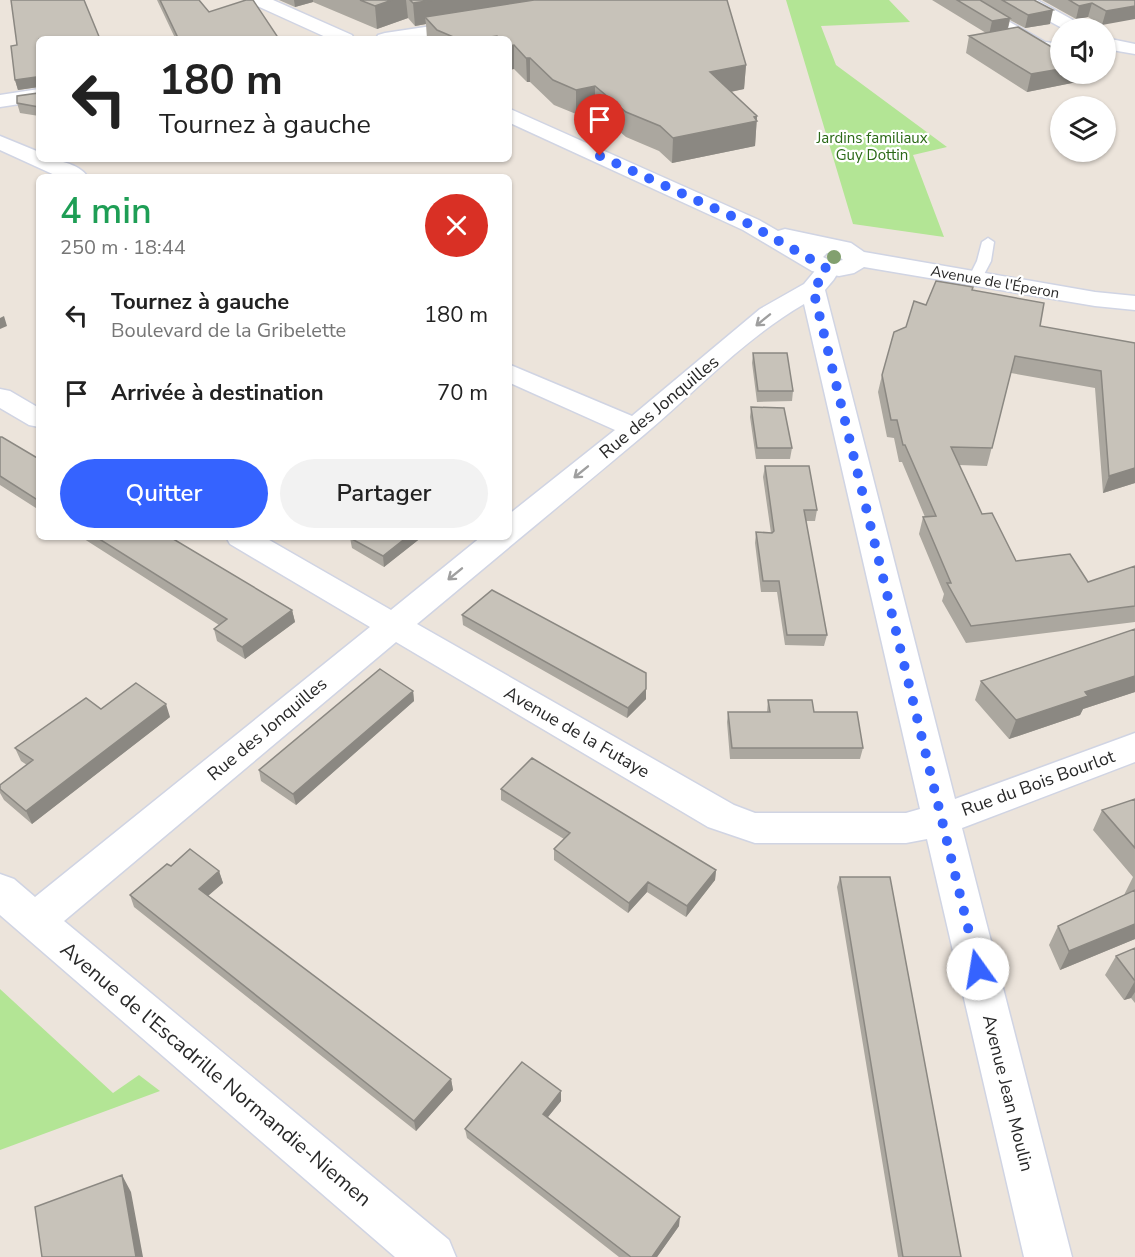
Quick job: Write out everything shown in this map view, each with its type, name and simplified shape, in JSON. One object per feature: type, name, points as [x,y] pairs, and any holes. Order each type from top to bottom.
[{"type":"street","points":[[259,0],[338,36]]},
{"type":"street","points":[[1024,0],[1056,18]]},
{"type":"street","points":[[404,36],[490,22]]},
{"type":"street","points":[[1116,46],[1134,50]]},
{"type":"street","points":[[0,101],[36,95]]},
{"type":"street","points":[[512,116],[751,225],[818,266]]},
{"type":"street","points":[[0,142],[36,158]]},
{"type":"street","points":[[44,162],[70,174]]},
{"type":"street","name":"Rue des Jonquilles","points":[[512,528],[635,428],[769,314],[818,266],[848,268],[853,265],[856,258]]},
{"type":"street","name":"Avenue de l'Éperon","points":[[856,258],[1095,299],[1135,303]]},
{"type":"street","name":"Avenue Jean Moulin","points":[[818,266],[940,820],[1048,1257]]},
{"type":"street","points":[[512,374],[635,428]]},
{"type":"street","points":[[0,396],[36,417]]},
{"type":"street","name":"Avenue de la Futaye","points":[[246,540],[721,816],[755,828],[906,828],[940,820]]},
{"type":"street","name":"Rue des Jonquilles","points":[[35,921],[497,540]]},
{"type":"street","name":"Rue du Bois Bourlot","points":[[940,820],[1135,747]]},
{"type":"street","name":"Avenue de l'Escadrille Normandie-Niemen","points":[[0,891],[432,1257]]},
{"type":"lane","points":[[964,0],[1042,45],[1050,46]]},
{"type":"lane","points":[[975,279],[984,261],[988,242]]},
{"type":"green space","name":"Jardins familiaux Guy Dottin","points":[[786,0],[889,0],[910,22],[821,26],[836,65],[947,147],[913,155],[944,237],[853,224]]},
{"type":"green space","points":[[0,989],[113,1093],[139,1075],[160,1091],[0,1150]]},
{"type":"building","points":[[11,0],[84,0],[99,36],[36,36],[36,77],[15,80],[11,46],[17,45]]},
{"type":"building","points":[[160,0],[199,0],[209,12],[246,0],[253,0],[277,36],[177,36]]},
{"type":"building","points":[[360,0],[392,0],[375,6]]},
{"type":"building","points":[[410,0],[434,0],[413,3]]},
{"type":"building","points":[[534,0],[727,0],[746,65],[710,72],[757,116],[754,117],[757,121],[673,138],[660,126],[626,112],[595,86],[576,90],[553,80],[530,58],[526,58],[512,45],[512,36],[451,36],[437,30],[425,17]]},
{"type":"building","points":[[957,0],[980,0],[1010,18],[992,21]]},
{"type":"building","points":[[1002,0],[1034,0],[1053,10],[1028,15]]},
{"type":"building","points":[[1069,0],[1135,0],[1135,6],[1106,11],[1092,3],[1079,6]]},
{"type":"building","points":[[1018,27],[1050,46],[1050,71],[1031,74],[969,36]]},
{"type":"building","points":[[36,93],[36,106],[17,103],[17,96]]},
{"type":"building","points":[[936,281],[1044,303],[1040,326],[1135,343],[1135,468],[1109,476],[1101,371],[1015,356],[992,448],[951,447],[982,514],[992,513],[1016,561],[1070,554],[1088,582],[1135,566],[1135,606],[971,626],[947,583],[951,583],[923,517],[936,516],[905,445],[903,445],[897,420],[891,420],[882,375],[894,332],[906,327],[914,301],[926,305]]},
{"type":"building","points":[[753,353],[787,353],[793,391],[758,391]]},
{"type":"building","points":[[751,407],[784,408],[792,448],[757,448]]},
{"type":"building","points":[[0,437],[2,437],[36,457],[36,499],[0,476]]},
{"type":"building","points":[[765,466],[809,466],[817,510],[804,510],[827,635],[787,635],[779,581],[763,581],[756,532],[772,533],[774,531]]},
{"type":"building","points":[[101,540],[175,540],[292,610],[242,647],[214,629],[227,619]]},
{"type":"building","points":[[354,540],[403,540],[383,556]]},
{"type":"building","points":[[492,590],[646,673],[646,689],[628,708],[462,615]]},
{"type":"building","points":[[1135,629],[1135,676],[1085,692],[1088,696],[1016,720],[981,681]]},
{"type":"building","points":[[380,669],[413,691],[293,794],[259,770]]},
{"type":"building","points":[[136,683],[166,704],[26,811],[0,789],[0,785],[33,760],[15,748],[86,698],[101,709]]},
{"type":"building","points":[[768,700],[812,700],[814,712],[857,712],[863,748],[732,748],[728,712],[770,712]]},
{"type":"building","points":[[532,758],[716,870],[687,906],[648,882],[629,903],[554,849],[570,833],[501,789]]},
{"type":"building","points":[[1135,799],[1135,848],[1102,810]]},
{"type":"building","points":[[190,849],[219,871],[199,889],[451,1079],[414,1121],[130,895],[167,864],[171,866]]},
{"type":"building","points":[[840,877],[890,877],[961,1257],[903,1257]]},
{"type":"building","points":[[1135,890],[1135,924],[1069,951],[1058,926]]},
{"type":"building","points":[[1135,948],[1135,981],[1116,956]]},
{"type":"building","points":[[522,1062],[561,1091],[543,1114],[680,1217],[652,1257],[631,1257],[465,1129]]},
{"type":"building","points":[[122,1175],[136,1257],[42,1257],[35,1207]]},
{"type":"route","points":[[600,156],[751,225],[826,268],[826,273],[813,289],[821,326],[978,969]]}]
